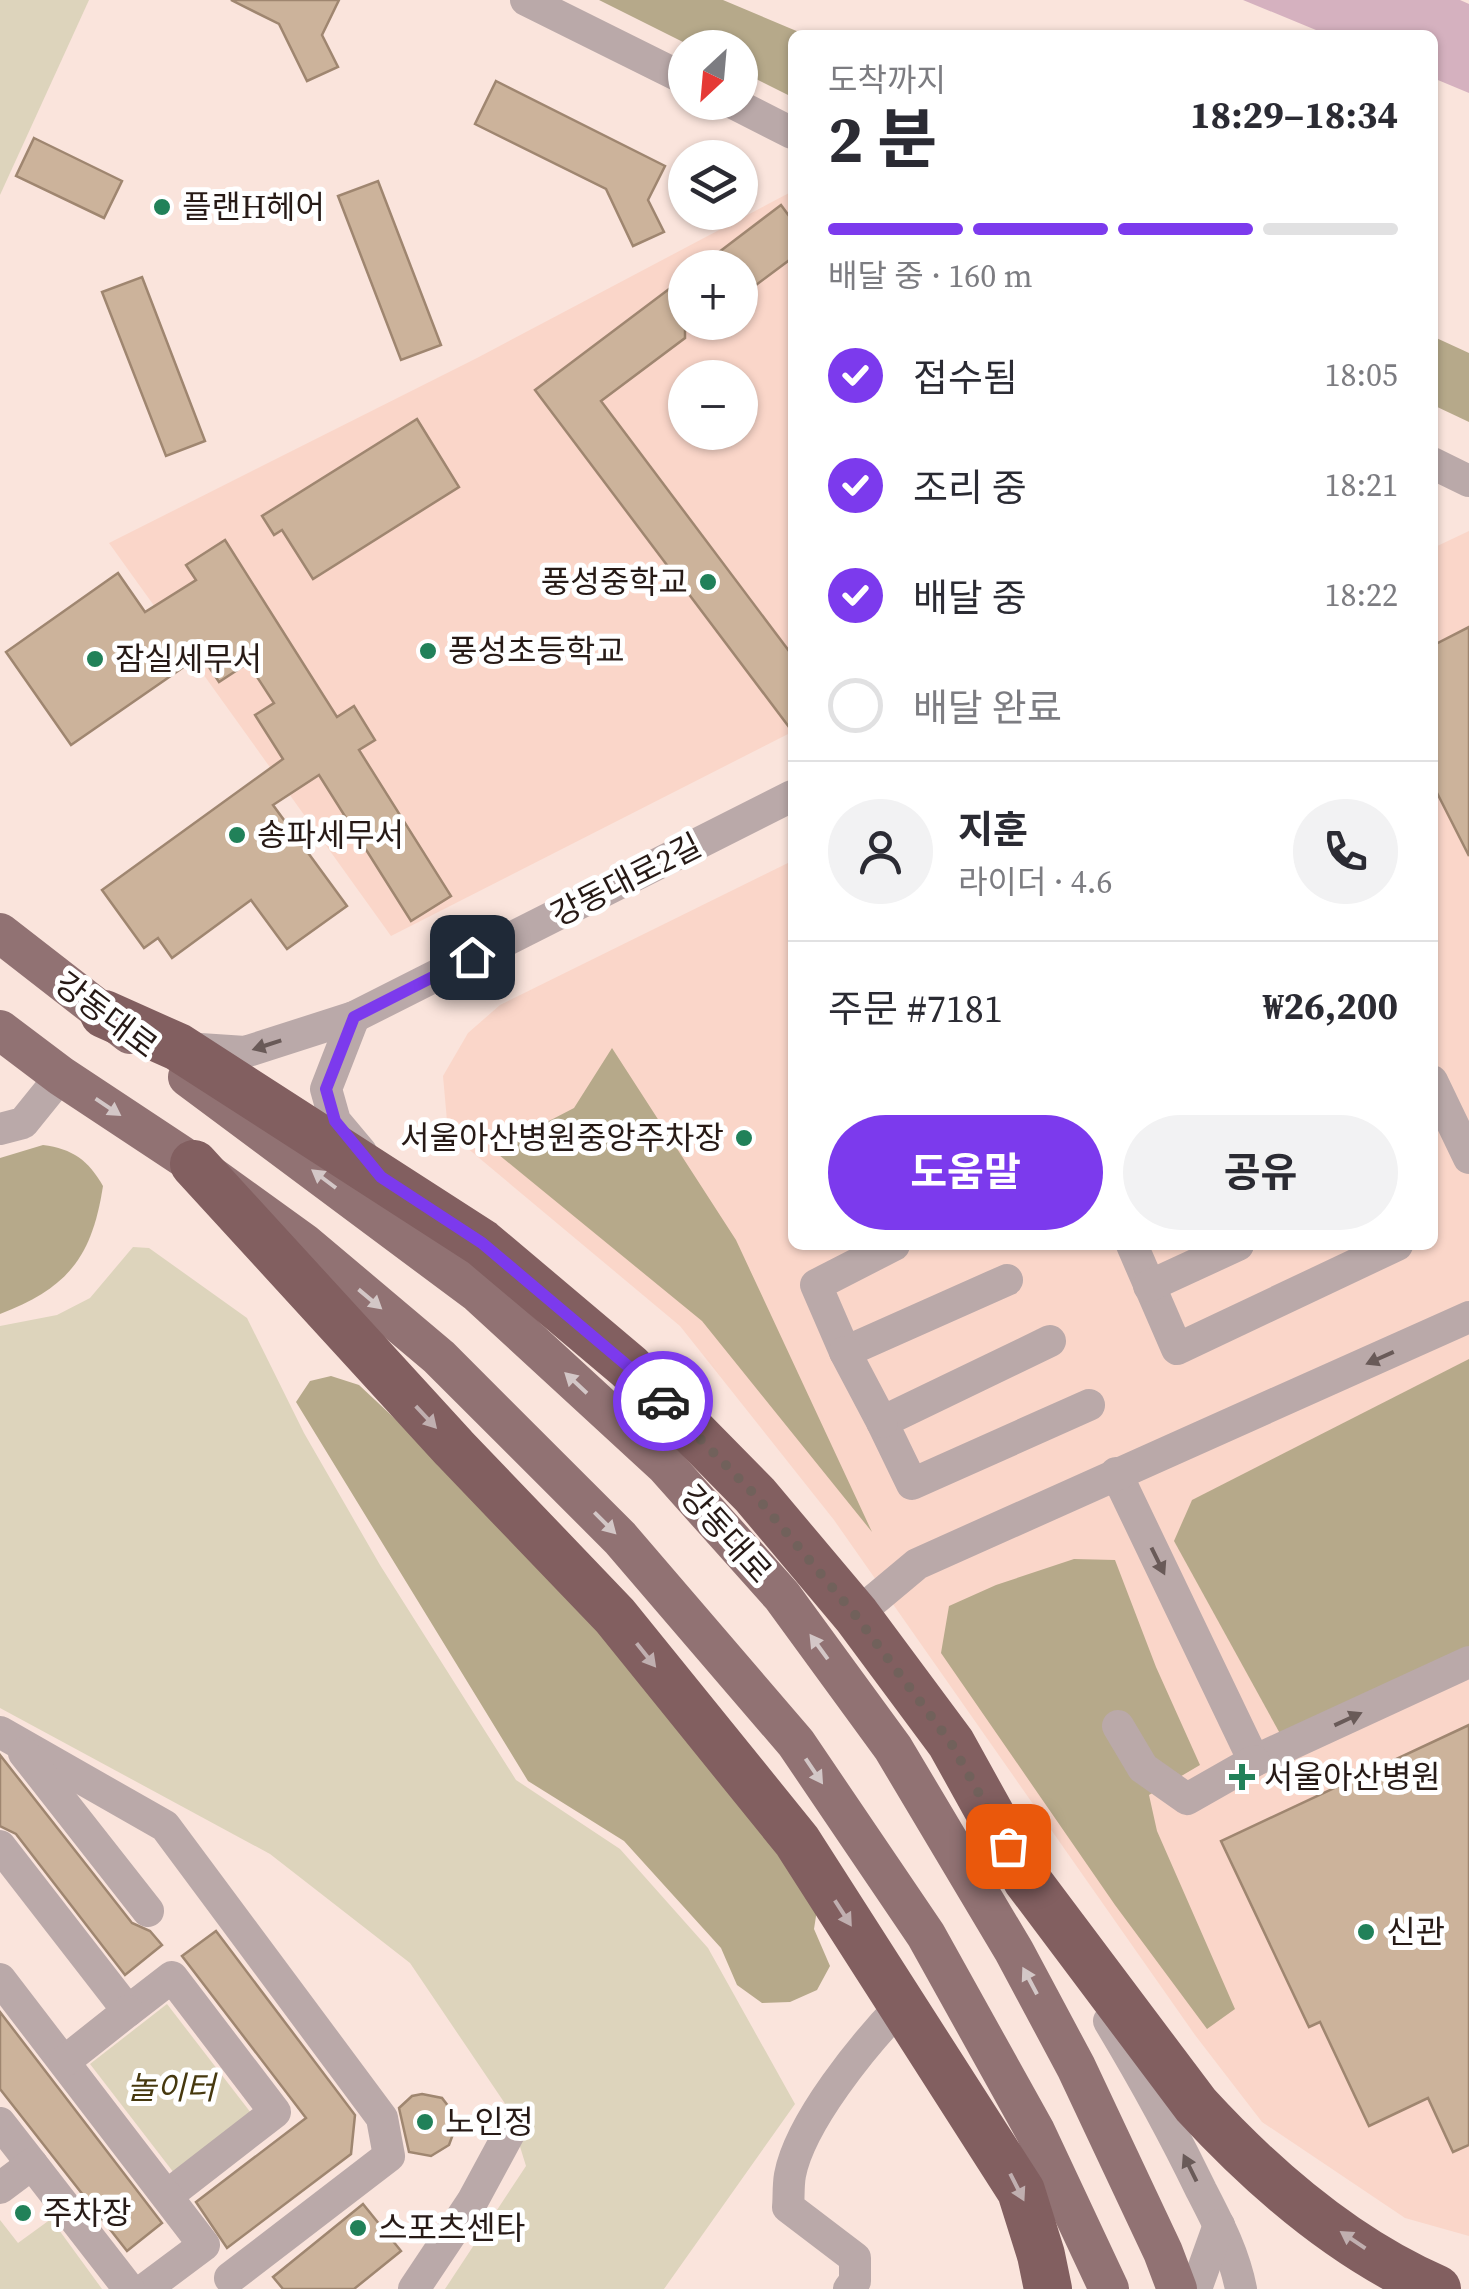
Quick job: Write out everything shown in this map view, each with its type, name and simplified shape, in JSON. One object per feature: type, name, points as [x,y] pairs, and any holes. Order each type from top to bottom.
[{"type":"highway","points":[[104,1014],[178,1047],[482,1243],[629,1367],[755,1495],[856,1616],[951,1743],[1027,1880],[1141,2034],[1227,2138],[1337,2229],[1389,2264],[1437,2289]]},
{"type":"highway","points":[[194,1164],[454,1448],[615,1616],[797,1841],[1021,2191],[1048,2289]]},
{"type":"main road","name":"강동대로","points":[[0,933],[478,1293],[665,1465],[782,1596],[893,1748],[1014,1952],[1076,2067],[1164,2252],[1177,2289]]},
{"type":"main road","points":[[0,1030],[305,1244],[440,1357],[620,1538],[796,1744],[926,1936],[1034,2131],[1109,2289]]},
{"type":"street","points":[[526,0],[668,71]]},
{"type":"street","points":[[758,115],[788,131]]},
{"type":"street","name":"강동대로2길","points":[[178,1047],[245,1052],[354,1017],[788,798]]},
{"type":"street","points":[[354,1017],[326,1089],[335,1121],[381,1177]]},
{"type":"street","points":[[0,1130],[23,1123],[62,1076]]},
{"type":"street","points":[[1438,1093],[1469,1158]]},
{"type":"street","points":[[884,1250],[816,1285],[912,1484],[1088,1405]]},
{"type":"street","points":[[1134,1250],[1177,1349],[1386,1250]]},
{"type":"street","points":[[1149,1286],[1227,1250]]},
{"type":"street","points":[[845,1352],[1007,1280]]},
{"type":"street","points":[[856,1616],[916,1564],[1469,1317]]},
{"type":"street","points":[[882,1422],[1050,1341]]},
{"type":"street","points":[[1116,1473],[1254,1761]]},
{"type":"street","points":[[1118,1726],[1143,1768],[1187,1799],[1254,1761],[1469,1662]]},
{"type":"street","points":[[8,1737],[148,1912]]},
{"type":"street","points":[[0,1979],[235,2284],[390,2156],[382,2118],[165,1826],[8,1737]]},
{"type":"street","points":[[0,1846],[128,2010]]},
{"type":"street","points":[[1027,1880],[1165,2116],[1236,2259],[1242,2289]]},
{"type":"street","points":[[65,2060],[172,1977],[275,2112],[168,2195]]},
{"type":"street","points":[[849,2289],[856,2281],[855,2258],[788,2207],[790,2173],[812,2122],[902,2006]]},
{"type":"street","points":[[0,2123],[128,2289]]},
{"type":"street","points":[[414,2289],[472,2202],[512,2128]]},
{"type":"street","points":[[0,2188],[32,2164]]},
{"type":"street","points":[[1196,2289],[1219,2225]]},
{"type":"street","points":[[145,2289],[204,2244]]},
{"type":"shaded area","points":[[599,0],[723,0],[794,30],[788,30],[788,95],[758,80],[758,30],[668,30],[668,34]]},
{"type":"shaded area","points":[[1243,0],[1460,0],[1469,4],[1469,93],[1438,80],[1438,30],[1316,30]]},
{"type":"shaded area","name":"풍성초등학교","points":[[788,194],[788,734],[391,936],[109,543],[668,257],[668,340],[758,340],[758,250],[681,250],[719,230],[758,230],[758,209]]},
{"type":"shaded area","points":[[1438,339],[1469,353],[1469,422],[1438,407]]},
{"type":"shaded area","name":"서울아산병원","points":[[1469,531],[1469,2236],[1405,2218],[1262,2122],[1195,2035],[834,1520],[680,1326],[448,1132],[443,1076],[468,1033],[500,1005],[788,863],[788,1250],[1438,1250],[1438,546]]},
{"type":"shaded area","points":[[612,1048],[736,1240],[872,1532],[702,1321],[493,1150],[574,1108]]},
{"type":"shaded area","points":[[43,1145],[63,1149],[92,1169],[103,1186],[98,1211],[84,1251],[60,1281],[0,1314],[0,1158]]},
{"type":"shaded area","points":[[1469,1359],[1469,1648],[1283,1739],[1174,1541],[1192,1500]]},
{"type":"shaded area","points":[[331,1376],[359,1385],[613,1623],[819,1897],[814,1929],[830,1966],[817,1990],[790,2002],[762,2003],[737,1985],[721,1948],[624,1841],[528,1781],[296,1402],[310,1381]]},
{"type":"shaded area","points":[[1074,1559],[1115,1560],[1156,1667],[1200,1765],[1149,1795],[1157,1831],[1235,2009],[1207,2029],[1115,1905],[941,1653],[949,1606],[996,1585]]},
{"type":"green space","points":[[0,0],[89,0],[0,195]]},
{"type":"green space","points":[[133,1247],[149,1248],[247,1318],[304,1433],[380,1565],[516,1780],[620,1849],[708,1948],[795,2104],[664,2289],[445,2289],[526,2166],[508,2108],[410,1963],[270,1854],[0,1708],[0,1326],[57,1315],[90,1298]]},
{"type":"green space","name":"놀이터","points":[[167,2004],[251,2113],[174,2173],[90,2064]]},
{"type":"green space","points":[[51,2219],[102,2289],[0,2289],[0,2220],[18,2243]]},
{"type":"building","points":[[231,0],[339,0],[322,35],[338,67],[307,81],[279,24]]},
{"type":"building","points":[[496,81],[665,166],[648,200],[664,232],[633,246],[606,189],[475,124]]},
{"type":"building","points":[[34,138],[122,181],[104,218],[16,176]]},
{"type":"building","points":[[378,181],[441,345],[401,360],[338,196]]},
{"type":"building","points":[[781,205],[788,215],[788,261],[758,284],[758,250],[722,250],[748,230],[758,230],[758,222]]},
{"type":"building","points":[[142,277],[205,441],[166,456],[102,292]]},
{"type":"building","points":[[668,290],[668,340],[682,340],[601,401],[788,650],[788,726],[535,390]]},
{"type":"building","points":[[417,419],[459,487],[313,579],[282,530],[274,535],[262,516]]},
{"type":"building","points":[[225,540],[337,717],[354,706],[375,740],[359,750],[451,896],[411,921],[319,775],[273,805],[347,906],[287,949],[251,900],[172,958],[158,938],[144,948],[102,890],[283,759],[255,715],[274,703],[248,663],[219,682],[201,655],[71,745],[6,652],[118,573],[145,612],[196,580],[186,565]]},
{"type":"building","points":[[1469,627],[1469,856],[1438,795],[1438,643]]},
{"type":"building","name":"신관","points":[[1469,1725],[1469,2145],[1453,2152],[1428,2098],[1369,2126],[1320,2022],[1309,2027],[1221,1841]]},
{"type":"building","points":[[0,1755],[132,1923],[150,1931],[162,1945],[125,1975],[16,1834],[0,1826]]},
{"type":"building","points":[[216,1931],[355,2115],[351,2154],[227,2248],[196,2202],[306,2118],[182,1956]]},
{"type":"building","points":[[0,2012],[162,2223],[127,2251],[0,2089]]},
{"type":"building","name":"노인정","points":[[412,2096],[442,2098],[455,2115],[456,2126],[449,2145],[431,2156],[409,2152],[399,2108]]},
{"type":"building","name":"스포츠센타","points":[[363,2204],[401,2251],[354,2289],[283,2289],[273,2277]]},
{"type":"way so far","points":[[663,1401],[755,1495],[856,1616],[951,1743],[1008,1846]]},
{"type":"place","name":"플랜H헤어","points":[[162,207]]},
{"type":"place","name":"풍성중학교","points":[[708,582]]},
{"type":"place","name":"풍성초등학교","points":[[428,651]]},
{"type":"place","name":"잠실세무서","points":[[95,659]]},
{"type":"place","name":"송파세무서","points":[[237,835]]},
{"type":"place","name":"서울아산병원중앙주차장","points":[[744,1138]]},
{"type":"place","name":"서울아산병원","points":[[1242,1777]]},
{"type":"place","name":"신관","points":[[1366,1932]]},
{"type":"place","name":"노인정","points":[[425,2122]]},
{"type":"place","name":"주차장","points":[[23,2213]]},
{"type":"place","name":"스포츠센타","points":[[358,2228]]},
{"type":"route","points":[[472,957],[354,1017],[326,1089],[335,1121],[381,1177],[482,1243],[629,1367],[663,1401]]}]
